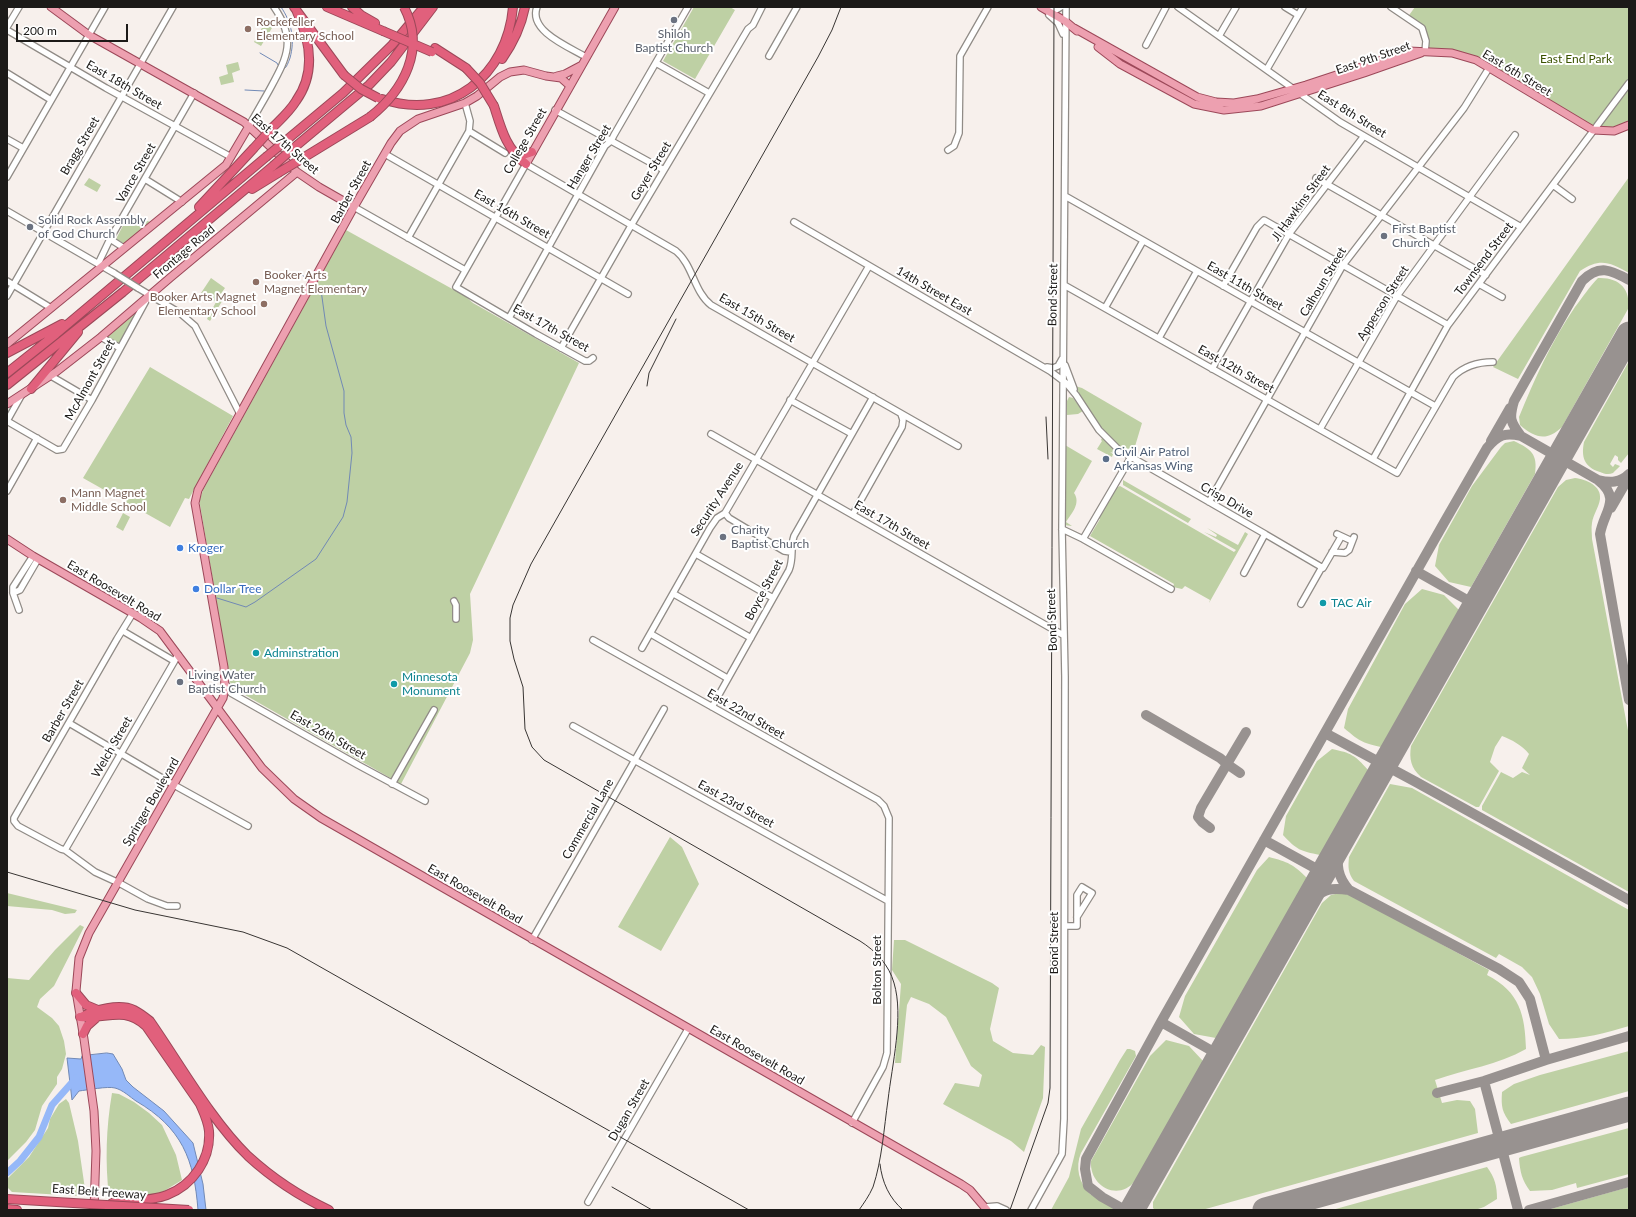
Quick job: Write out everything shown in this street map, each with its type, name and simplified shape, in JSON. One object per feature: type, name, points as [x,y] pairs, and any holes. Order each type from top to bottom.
[{"type":"highway","points":[[326,7],[433,50],[466,68],[480,83],[494,106],[505,140],[514,153],[526,164]]},
{"type":"highway","points":[[352,7],[385,30]]},
{"type":"highway","points":[[222,208],[370,117],[385,104],[403,80],[412,51],[414,37],[412,27],[404,7]]},
{"type":"highway","points":[[7,385],[369,85],[391,62],[420,19],[424,7]]},
{"type":"highway","points":[[7,373],[80,314],[343,93],[432,7]]},
{"type":"highway","points":[[420,19],[437,7]]},
{"type":"highway","points":[[296,10],[344,75],[361,89],[378,98],[409,105],[431,104],[450,99],[463,93],[476,84],[500,56],[510,29],[513,7]]},
{"type":"highway","points":[[496,62],[502,59],[515,40],[522,23],[525,7]]},
{"type":"highway","points":[[171,237],[296,102],[302,91],[309,65],[308,37],[296,10]]},
{"type":"highway","points":[[514,153],[526,154],[532,152]]},
{"type":"highway","points":[[7,353],[80,314]]},
{"type":"highway","points":[[31,389],[87,320]]},
{"type":"highway","points":[[76,993],[97,1014]]},
{"type":"highway","points":[[84,1037],[87,1026],[97,1014],[118,1008],[150,1021],[214,1115],[247,1155],[266,1172],[288,1188],[329,1210]]},
{"type":"highway","points":[[80,1017],[91,1012],[97,1014]]},
{"type":"highway","points":[[103,1204],[165,1196],[179,1190],[188,1183],[198,1170],[208,1145],[206,1119],[200,1104],[146,1026],[131,1012]]},
{"type":"highway","name":"East Belt Freeway","points":[[7,1199],[189,1210]]},
{"type":"highway","points":[[7,1210],[17,1210]]},
{"type":"main road","name":"East 17th Street","points":[[52,7],[89,35],[236,116],[249,126],[297,172],[318,187],[354,207]]},
{"type":"main road","name":"College Street","points":[[526,164],[615,7]]},
{"type":"main road","name":"East 9th Street","points":[[1041,7],[1065,21],[1120,64],[1194,104],[1224,110],[1261,106],[1296,91],[1364,73],[1425,52]]},
{"type":"main road","name":"East 6th Street","points":[[1425,52],[1452,53],[1476,60],[1593,130],[1614,131],[1629,125]]},
{"type":"main road","name":"Barber Street","points":[[553,76],[565,74],[582,64]]},
{"type":"main road","name":"Barber Street","points":[[240,414],[354,207],[395,136],[411,122],[424,116],[465,103],[477,96],[500,77],[510,72],[524,70],[564,79],[571,83]]},
{"type":"main road","points":[[565,74],[571,83]]},
{"type":"main road","points":[[7,344],[100,265],[182,202],[226,165],[249,126]]},
{"type":"main road","name":"Frontage Road","points":[[7,404],[51,376],[101,337],[150,294],[297,172]]},
{"type":"main road","name":"Springer Boulevard","points":[[94,1210],[96,1151],[94,1111],[84,1037],[76,993],[77,969],[81,953],[89,933],[218,708],[224,693],[225,683],[222,659],[195,503],[198,490],[240,414]]},
{"type":"main road","name":"East Roosevelt Road","points":[[7,539],[133,613],[160,631],[176,658],[218,708],[262,768],[284,790],[306,808],[532,940],[960,1184],[970,1190],[986,1209]]},
{"type":"street","points":[[7,27],[19,7]]},
{"type":"street","points":[[7,177],[105,7]]},
{"type":"street","points":[[249,126],[285,61],[288,44],[286,28],[274,7]]},
{"type":"street","points":[[537,7],[536,20],[540,27],[586,57]]},
{"type":"street","name":"Geyer Street","points":[[561,348],[709,93],[748,29],[753,24],[762,7]]},
{"type":"street","points":[[769,56],[796,7]]},
{"type":"street","points":[[948,150],[954,146],[959,133],[960,56],[988,7]]},
{"type":"street","points":[[1041,7],[1056,10],[1061,7]]},
{"type":"street","points":[[1041,7],[1056,20],[1060,26],[1066,47]]},
{"type":"street","name":"Bond Street","points":[[1031,1210],[1062,1154],[1065,1092],[1065,677],[1062,529],[1062,353],[1064,285],[1066,7]]},
{"type":"street","points":[[1146,45],[1166,7]]},
{"type":"street","name":"East 8th Street","points":[[1178,7],[1334,118],[1521,227]]},
{"type":"street","points":[[1219,36],[1236,7]]},
{"type":"street","points":[[1285,7],[1298,16]]},
{"type":"street","points":[[1267,69],[1304,7]]},
{"type":"street","points":[[1391,7],[1422,28],[1426,41],[1425,52]]},
{"type":"street","name":"Bragg Street","points":[[7,296],[122,96],[170,8]]},
{"type":"street","name":"Hanger Street","points":[[509,318],[605,146],[611,141],[656,63],[685,8]]},
{"type":"street","name":"East 18th Street","points":[[7,30],[231,157]]},
{"type":"street","points":[[656,63],[709,93]]},
{"type":"street","name":"Calhoun Street","points":[[1209,502],[1343,265],[1464,108],[1489,68]]},
{"type":"street","points":[[7,73],[51,100]]},
{"type":"street","name":"Townsend Street","points":[[1373,459],[1448,325],[1629,83]]},
{"type":"street","name":"Vance Street","points":[[100,265],[110,239],[194,93]]},
{"type":"street","points":[[408,238],[469,131],[470,121],[465,103]]},
{"type":"street","points":[[556,110],[664,170]]},
{"type":"street","points":[[469,131],[504,153]]},
{"type":"street","name":"Jl Hawkins Street","points":[[1212,369],[1289,234],[1364,136]]},
{"type":"street","name":"Apperson Street","points":[[1320,429],[1397,296],[1515,136]]},
{"type":"street","points":[[7,139],[23,148]]},
{"type":"street","name":"East 16th Street","points":[[385,154],[628,294]]},
{"type":"street","name":"East 15th Street","points":[[526,164],[632,224],[679,253],[708,303],[958,446]]},
{"type":"street","name":"College Street","points":[[456,287],[526,164]]},
{"type":"street","points":[[1316,178],[1486,275]]},
{"type":"street","points":[[145,180],[182,202]]},
{"type":"street","points":[[1553,185],[1572,199]]},
{"type":"street","name":"East 11th Street","points":[[1065,196],[1435,406]]},
{"type":"street","name":"East 17th Street","points":[[354,207],[465,270]]},
{"type":"street","points":[[7,211],[184,315],[194,326],[240,414]]},
{"type":"street","points":[[1223,286],[1257,227],[1262,221],[1265,220],[1448,325]]},
{"type":"street","name":"14th Street East","points":[[794,222],[1041,365],[1063,380]]},
{"type":"street","points":[[110,239],[124,248]]},
{"type":"street","points":[[1106,308],[1143,241]]},
{"type":"street","name":"Security Avenue","points":[[642,648],[717,518],[725,513],[811,362],[869,266]]},
{"type":"street","points":[[1159,338],[1197,271]]},
{"type":"street","points":[[7,281],[51,308]]},
{"type":"street","points":[[1479,284],[1502,297]]},
{"type":"street","name":"East 12th Street","points":[[1064,285],[1398,473],[1435,406]]},
{"type":"street","name":"East 17th Street","points":[[456,287],[585,361],[589,361],[593,358]]},
{"type":"street","name":"McAlmont Street","points":[[36,438],[57,450],[62,450],[92,400],[150,294]]},
{"type":"street","points":[[101,337],[120,348]]},
{"type":"street","points":[[1041,365],[1050,368],[1058,366],[1061,362],[1062,353]]},
{"type":"street","name":"Crisp Drive","points":[[1062,353],[1065,368],[1076,395]]},
{"type":"street","points":[[1435,406],[1453,377],[1459,371],[1474,364],[1493,362]]},
{"type":"street","points":[[51,376],[92,400]]},
{"type":"street","name":"Crisp Drive","points":[[1063,380],[1076,395],[1105,437],[1118,449],[1322,567]]},
{"type":"street","points":[[1062,403],[1068,394],[1076,395]]},
{"type":"street","points":[[7,491],[36,438],[7,421],[21,395]]},
{"type":"street","name":"Boyce Street","points":[[712,707],[791,564],[791,552],[794,536],[873,397]]},
{"type":"street","points":[[790,400],[852,434]]},
{"type":"street","points":[[853,514],[902,427],[903,420],[901,414]]},
{"type":"street","name":"East 17th Street","points":[[711,434],[1063,635]]},
{"type":"street","points":[[1082,539],[1131,457]]},
{"type":"street","points":[[725,513],[729,518],[784,551],[791,552]]},
{"type":"street","points":[[1062,529],[1171,589]]},
{"type":"street","points":[[1244,572],[1265,534]]},
{"type":"street","points":[[1301,604],[1333,550],[1339,535],[1353,539],[1349,550],[1345,553],[1333,550]]},
{"type":"street","points":[[696,554],[773,598]]},
{"type":"street","points":[[19,610],[13,593],[13,587],[36,557]]},
{"type":"street","points":[[7,590],[13,593]]},
{"type":"street","points":[[674,594],[751,638]]},
{"type":"street","points":[[454,601],[456,604],[456,619]]},
{"type":"street","name":"Barber Street","points":[[65,850],[18,826],[14,821],[14,818],[133,613]]},
{"type":"street","points":[[123,630],[176,658]]},
{"type":"street","points":[[651,634],[727,678]]},
{"type":"street","name":"East 22nd Street","points":[[593,640],[878,800],[886,810]]},
{"type":"street","name":"Welch Street","points":[[65,850],[176,658]]},
{"type":"street","name":"East 26th Street","points":[[225,683],[231,693],[424,801]]},
{"type":"street","name":"Commercial Lane","points":[[532,940],[664,709]]},
{"type":"street","points":[[392,784],[434,710]]},
{"type":"street","points":[[69,723],[120,754],[248,826]]},
{"type":"street","name":"East 23rd Street","points":[[572,726],[888,901]]},
{"type":"street","name":"Bolton Street","points":[[852,1123],[882,1066],[887,1053],[889,818],[886,810]]},
{"type":"street","points":[[65,850],[95,872],[148,899],[164,905],[177,906]]},
{"type":"street","points":[[1065,926],[1077,926],[1077,917],[1077,894],[1082,887],[1092,893],[1077,917]]},
{"type":"street","name":"Dugan Street","points":[[588,1202],[688,1029]]},
{"type":"street","name":"East Roosevelt Road","points":[[986,1209],[991,1205],[1006,1210]]},
{"type":"green space","points":[[694,7],[730,7],[735,10],[695,79],[663,61]]},
{"type":"green space","name":"East End Park","points":[[1415,7],[1629,7],[1629,124],[1621,129],[1593,130],[1466,57],[1425,52],[1422,28],[1407,18]]},
{"type":"green space","points":[[267,19],[275,23],[261,46],[254,42]]},
{"type":"green space","points":[[238,62],[240,70],[232,73],[234,82],[221,85],[219,77],[228,74],[226,65]]},
{"type":"green space","points":[[1629,177],[1629,273],[1616,266],[1604,263],[1593,264],[1580,271],[1518,379],[1493,367]]},
{"type":"green space","points":[[89,178],[101,185],[97,192],[84,185]]},
{"type":"green space","points":[[128,216],[151,222],[125,244],[116,239]]},
{"type":"green space","points":[[346,230],[465,296],[473,303],[579,363],[470,594],[473,640],[470,653],[401,784],[231,687],[200,505],[203,490]]},
{"type":"green space","points":[[211,278],[225,288],[220,295],[224,298],[210,321],[207,319],[216,302],[201,293]]},
{"type":"green space","points":[[1598,278],[1605,278],[1618,282],[1622,286],[1628,296],[1628,309],[1562,427],[1557,432],[1546,436],[1531,433],[1520,425],[1519,417],[1537,374],[1566,320]]},
{"type":"green space","points":[[138,309],[139,310],[121,342],[119,343],[108,337],[108,334]]},
{"type":"green space","points":[[1629,361],[1629,453],[1621,463],[1615,455],[1610,464],[1613,467],[1615,464],[1620,466],[1613,473],[1605,474],[1590,467],[1585,461],[1583,452],[1584,442]]},
{"type":"green space","points":[[150,367],[233,416],[189,499],[185,498],[170,527],[83,478]]},
{"type":"green space","points":[[1075,386],[1082,388],[1142,423],[1132,455],[1113,440],[1099,424]]},
{"type":"green space","points":[[1069,397],[1073,398],[1083,411],[1078,414],[1067,415],[1067,401]]},
{"type":"green space","points":[[1102,438],[1116,451],[1114,453],[1110,452],[1113,454],[1112,457],[1097,449],[1102,441]]},
{"type":"green space","points":[[1514,441],[1532,453],[1536,467],[1535,474],[1471,587],[1449,582],[1435,566],[1439,545],[1472,486],[1501,447],[1505,443]]},
{"type":"green space","points":[[1065,445],[1092,461],[1074,493],[1077,500],[1076,504],[1073,512],[1066,522],[1072,526],[1064,525]]},
{"type":"green space","points":[[1575,478],[1592,484],[1596,487],[1600,494],[1600,499],[1592,523],[1592,539],[1629,736],[1629,892],[1482,810],[1482,806],[1501,772],[1513,778],[1522,772],[1530,775],[1522,768],[1529,754],[1517,743],[1502,736],[1495,747],[1490,762],[1499,771],[1479,807],[1476,807],[1421,777],[1413,767],[1410,755],[1411,746],[1558,487],[1566,480]]},
{"type":"green space","points":[[1123,480],[1191,519],[1188,523],[1123,485]]},
{"type":"green space","points":[[1120,486],[1234,552],[1236,550],[1204,532],[1216,537],[1217,535],[1207,528],[1238,545],[1245,532],[1248,534],[1209,603],[1210,600],[1185,586],[1182,589],[1173,587],[1174,584],[1090,536],[1100,519],[1098,518],[1107,501],[1109,502],[1114,489]]},
{"type":"green space","points":[[123,513],[130,517],[123,531],[116,527]]},
{"type":"green space","points":[[1422,589],[1444,595],[1459,610],[1381,747],[1369,744],[1357,738],[1344,728],[1348,709],[1405,604]]},
{"type":"green space","points":[[1332,749],[1352,755],[1368,770],[1320,855],[1299,849],[1283,835],[1286,816],[1317,761]]},
{"type":"green space","points":[[1390,784],[1412,788],[1629,910],[1629,1026],[1594,1035],[1559,1039],[1549,1024],[1540,994],[1532,977],[1522,967],[1499,954],[1496,958],[1354,881],[1349,870],[1349,857]]},
{"type":"green space","points":[[670,837],[682,847],[699,884],[661,951],[618,927]]},
{"type":"green space","points":[[1269,857],[1290,864],[1307,878],[1216,1038],[1194,1034],[1179,1017],[1185,996],[1257,870]]},
{"type":"green space","points":[[7,893],[77,910],[75,913],[65,914],[52,910],[7,906]]},
{"type":"green space","points":[[1340,893],[1351,895],[1489,970],[1487,975],[1507,989],[1514,997],[1522,1015],[1526,1049],[1493,1063],[1435,1080],[1442,1103],[1457,1100],[1470,1101],[1475,1109],[1478,1133],[1202,1210],[1155,1210],[1153,1208],[1153,1202],[1322,903],[1331,895]]},
{"type":"green space","points":[[80,925],[84,927],[54,986],[40,999],[37,1007],[52,1018],[59,1026],[64,1041],[66,1054],[62,1069],[57,1077],[57,1084],[42,1106],[35,1130],[26,1142],[7,1161],[7,978],[29,980],[55,950]]},
{"type":"green space","points":[[894,940],[905,940],[992,983],[999,988],[990,1029],[993,1041],[1013,1053],[1033,1055],[1041,1045],[1045,1047],[1043,1098],[1024,1152],[1011,1141],[943,1104],[955,1083],[979,1087],[982,1075],[971,1066],[946,1017],[929,1004],[911,997],[907,1005],[901,1063],[895,1063],[901,984],[892,970]]},
{"type":"green space","points":[[1166,1040],[1189,1046],[1203,1061],[1135,1181],[1128,1187],[1121,1190],[1106,1188],[1095,1178],[1091,1161],[1150,1056]]},
{"type":"green space","points":[[1127,1049],[1135,1051],[1136,1056],[1081,1153],[1078,1164],[1079,1175],[1086,1190],[1090,1194],[1112,1205],[1118,1210],[1051,1210],[1069,1177],[1081,1129],[1120,1060]]},
{"type":"green space","points":[[1629,1051],[1629,1091],[1511,1124],[1504,1113],[1502,1106],[1502,1092],[1514,1084],[1540,1075]]},
{"type":"green space","points":[[112,1093],[119,1094],[134,1102],[162,1125],[176,1155],[182,1180],[156,1196],[132,1198],[109,1197],[107,1145],[108,1119]]},
{"type":"green space","points":[[66,1099],[69,1103],[78,1141],[85,1189],[80,1196],[12,1192],[7,1187],[7,1179],[29,1157],[48,1128],[50,1119],[59,1104]]},
{"type":"green space","points":[[1629,1128],[1629,1174],[1577,1188],[1576,1183],[1552,1190],[1530,1191],[1525,1183],[1521,1172],[1519,1158]]},
{"type":"green space","points":[[1487,1167],[1495,1182],[1497,1199],[1484,1207],[1475,1210],[1332,1210]]},
{"type":"green space","points":[[1629,1187],[1629,1210],[1547,1210]]},
{"type":"water","points":[[107,1053],[113,1054],[122,1069],[126,1080],[164,1111],[193,1143],[203,1184],[206,1210],[198,1210],[193,1175],[183,1146],[165,1122],[152,1111],[124,1092],[112,1088],[79,1091],[72,1100],[67,1058],[81,1059],[82,1056]]},
{"type":"waterway","points":[[281,7],[288,19],[292,32],[292,51],[287,66],[284,69]]},
{"type":"waterway","points":[[260,53],[278,65]]},
{"type":"waterway","points":[[245,90],[264,91]]},
{"type":"waterway","points":[[298,272],[310,281]]},
{"type":"waterway","points":[[217,598],[246,607],[255,602],[316,559],[343,517],[347,502],[352,453],[351,437],[346,425],[344,413],[344,391],[326,326],[321,290],[314,284]]},
{"type":"waterway","points":[[7,1173],[20,1161],[39,1137],[52,1105],[76,1078]]},
{"type":"taxiway","points":[[1521,436],[1515,427],[1511,416],[1514,401],[1582,281],[1594,272],[1605,270],[1611,271],[1629,280]]},
{"type":"taxiway","points":[[1491,441],[1510,408]]},
{"type":"taxiway","points":[[1125,1210],[1102,1197],[1088,1186],[1085,1169],[1086,1159],[1161,1022],[1445,521],[1487,448],[1498,437],[1510,434],[1521,436],[1598,480],[1609,493],[1610,506],[1600,534],[1629,700]]},
{"type":"taxiway","points":[[1598,480],[1615,482],[1629,474]]},
{"type":"taxiway","points":[[1611,508],[1629,477]]},
{"type":"taxiway","points":[[1416,571],[1476,605]]},
{"type":"taxiway","points":[[1146,715],[1220,758],[1227,764],[1201,808],[1198,817],[1210,828]]},
{"type":"taxiway","points":[[1240,773],[1227,764],[1246,732]]},
{"type":"taxiway","points":[[1325,733],[1629,900]]},
{"type":"taxiway","points":[[1264,840],[1324,873]]},
{"type":"taxiway","points":[[1338,848],[1340,875],[1349,890]]},
{"type":"taxiway","points":[[1308,901],[1327,890],[1349,890],[1499,969],[1519,982],[1530,999],[1546,1060]]},
{"type":"taxiway","points":[[1161,1022],[1221,1056]]},
{"type":"taxiway","points":[[1437,1093],[1484,1081],[1546,1060],[1629,1036]]},
{"type":"taxiway","points":[[1484,1081],[1518,1210]]},
{"type":"taxiway","points":[[1529,1210],[1629,1182]]},
{"type":"runway","points":[[1132,1210],[1629,334]]},
{"type":"runway","points":[[1265,1210],[1629,1109]]},
{"type":"railway","points":[[841,7],[832,30],[818,57],[531,564],[513,605],[510,618],[510,641],[523,687],[525,729],[532,747],[544,760],[860,941],[871,949],[889,970],[897,996],[898,1025],[879,1166],[873,1187],[859,1210]]},
{"type":"railway","points":[[1010,1210],[1048,1103],[1050,1088],[1054,7]]},
{"type":"railway","points":[[647,386],[649,373],[676,319]]},
{"type":"railway","points":[[1046,417],[1048,459]]},
{"type":"railway","points":[[7,872],[135,910],[243,932],[287,948],[749,1210]]},
{"type":"railway","points":[[880,1164],[882,1177],[887,1189],[890,1195],[903,1210]]},
{"type":"railway","points":[[612,1187],[652,1210]]},
{"type":"place","name":"Shiloh Baptist Church","points":[[674,20]]},
{"type":"place","name":"Rockefeller Elementary School","points":[[248,29]]},
{"type":"place","name":"Solid Rock Assembly of God Church","points":[[30,227]]},
{"type":"place","name":"First Baptist Church","points":[[1384,236]]},
{"type":"place","name":"Booker Arts Magnet Elementary","points":[[256,282]]},
{"type":"place","name":"Booker Arts Magnet Elementary School","points":[[264,304]]},
{"type":"place","name":"Civil Air Patrol Arkansas Wing","points":[[1106,459]]},
{"type":"place","name":"Mann Magnet Middle School","points":[[63,500]]},
{"type":"place","name":"Charity Baptist Church","points":[[723,537]]},
{"type":"place","name":"Kroger","points":[[180,548]]},
{"type":"place","name":"Dollar Tree","points":[[196,589]]},
{"type":"place","name":"TAC Air","points":[[1323,603]]},
{"type":"place","name":"Adminstration","points":[[256,653]]},
{"type":"place","name":"Living Water Baptist Church","points":[[180,682]]},
{"type":"place","name":"Minnesota Monument","points":[[394,684]]}]
